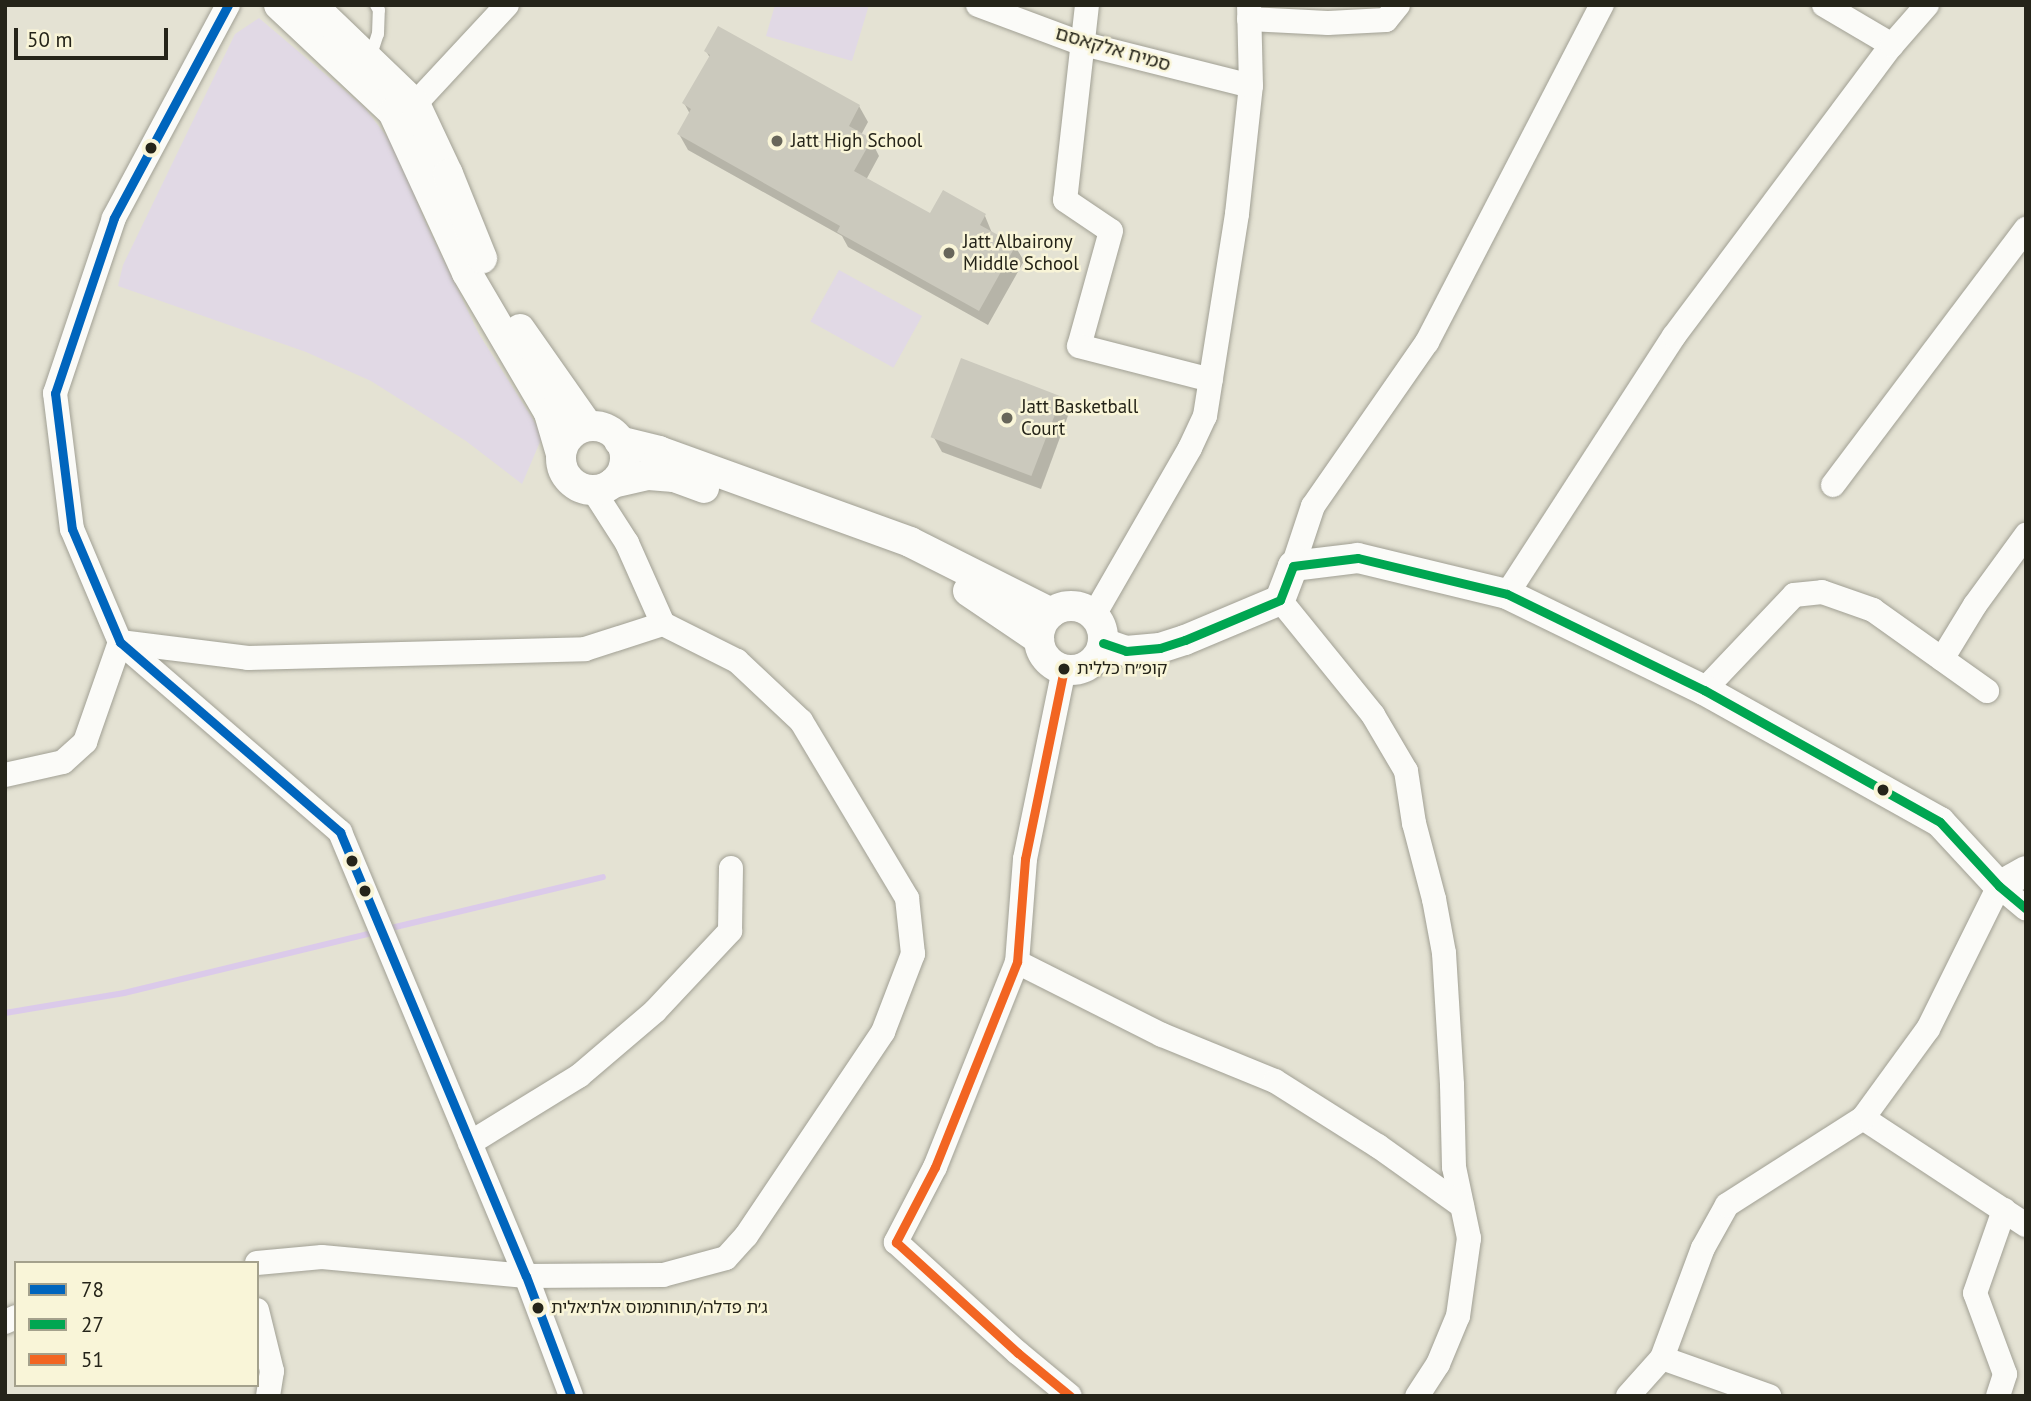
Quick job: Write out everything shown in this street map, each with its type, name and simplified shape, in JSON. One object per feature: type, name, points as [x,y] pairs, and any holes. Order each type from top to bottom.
[{"type":"street","points":[[228,5],[114,218],[55,393],[72,529],[120,642],[340,832],[526,1276],[571,1396]]},
{"type":"street","points":[[279,5],[393,112],[467,273],[550,413],[562,465],[573,483],[603,486],[649,475],[674,477],[904,555],[992,604],[1045,626]]},
{"type":"street","points":[[312,5],[415,104],[448,174],[485,265],[524,337],[588,426]]},
{"type":"street","name":"סמיח אלקאסם","points":[[978,5],[1080,43],[1251,86]]},
{"type":"street","points":[[1087,5],[1080,43],[1065,200],[1111,231],[1079,346],[1212,380]]},
{"type":"street","points":[[1094,615],[1190,448],[1205,416],[1237,214],[1251,86],[1249,12],[1328,23],[1386,20],[1398,5]]},
{"type":"street","points":[[1103,643],[1126,651],[1160,648],[1280,600],[1313,506],[1427,342],[1602,5]]},
{"type":"street","points":[[1824,5],[1892,45]]},
{"type":"street","points":[[1507,594],[1674,336],[1892,45],[1927,5]]},
{"type":"street","points":[[415,104],[504,7]]},
{"type":"street","points":[[1833,485],[2026,229]]},
{"type":"street","points":[[561,454],[570,435],[588,426],[608,430],[619,441],[625,455],[624,465],[603,486]]},
{"type":"street","points":[[619,441],[659,451],[910,542],[1045,626]]},
{"type":"street","points":[[259,1263],[322,1257],[526,1276],[663,1275],[726,1258],[746,1236],[883,1032],[913,954],[907,898],[801,722],[737,662],[663,624],[603,486]]},
{"type":"street","points":[[1942,659],[1975,605],[2026,535]]},
{"type":"street","points":[[1293,566],[1358,558],[1507,594],[1704,690],[1940,822],[1999,886],[2026,909]]},
{"type":"street","points":[[1704,690],[1794,595],[1822,592],[1874,610],[1987,691]]},
{"type":"street","points":[[1280,600],[1373,715],[1406,771],[1414,823],[1434,899],[1444,953],[1454,1167],[1469,1238],[1458,1316],[1438,1364],[1417,1396]]},
{"type":"street","points":[[1077,607],[1094,615],[1103,633],[1103,643],[1093,662],[1074,670],[1063,669],[1046,658],[1045,626],[1059,609],[1077,607]]},
{"type":"street","points":[[120,642],[248,658],[585,649],[663,624]]},
{"type":"street","points":[[5,775],[63,762],[85,742],[120,642]]},
{"type":"street","points":[[1063,669],[1025,859],[1017,962],[935,1167],[896,1242],[1018,1353],[1070,1396]]},
{"type":"street","points":[[470,1143],[579,1076],[674,991],[730,931],[732,868]]},
{"type":"street","points":[[1628,1396],[1662,1358],[1703,1248],[1727,1205],[1863,1118],[1928,1029],[1999,886],[2026,871]]},
{"type":"street","points":[[1017,962],[1162,1035],[1275,1081],[1378,1146],[1462,1206]]},
{"type":"street","points":[[1863,1118],[2026,1225]]},
{"type":"street","points":[[1998,1396],[2004,1374],[1975,1293],[2004,1210]]},
{"type":"street","points":[[259,1318],[272,1371],[268,1396]]},
{"type":"street","points":[[1662,1358],[1769,1396]]},
{"type":"lane","points":[[370,59],[378,34],[379,10],[376,5]]},
{"type":"shaded area","points":[[775,5],[869,5],[852,61],[766,36]]},
{"type":"shaded area","points":[[259,18],[364,107],[395,147],[425,221],[479,334],[543,435],[522,484],[466,441],[371,381],[306,352],[118,286],[123,265],[235,34]]},
{"type":"shaded area","points":[[839,270],[922,316],[893,368],[810,322]]},
{"type":"building","points":[[718,26],[860,105],[849,126],[872,139],[854,171],[930,213],[943,190],[986,214],[980,225],[1016,245],[979,311],[837,232],[840,226],[677,134],[691,109],[682,103],[710,55],[704,51]]},
{"type":"building","points":[[961,358],[1062,397],[1031,476],[931,437]]},
{"type":"waterway","points":[[387,929],[603,877]]},
{"type":"waterway","points":[[5,1013],[124,993],[377,932]]},
{"type":"transit line","name":"78","points":[[228,5],[114,218],[55,393],[72,529],[120,642],[340,832],[526,1276],[571,1396]]},
{"type":"transit line","name":"27","points":[[1103,643],[1126,651],[1160,648],[1185,640],[1280,600],[1293,566],[1358,558],[1507,594],[1704,690],[1940,822],[1999,886],[2026,909]]},
{"type":"transit line","name":"51","points":[[1064,669],[1025,859],[1017,962],[935,1167],[896,1242],[1018,1353],[1070,1396]]},
{"type":"place","name":"Jatt High School","points":[[777,141]]},
{"type":"place","name":"Jatt Albairony Middle School","points":[[949,253]]},
{"type":"place","name":"Jatt Basketball Court","points":[[1007,418]]},
{"type":"place","name":"קופ״ח כללית","points":[[1064,669]]},
{"type":"place","name":"ג׳ת פדלה/תוחותמוס אלת׳אלית","points":[[538,1308]]}]
